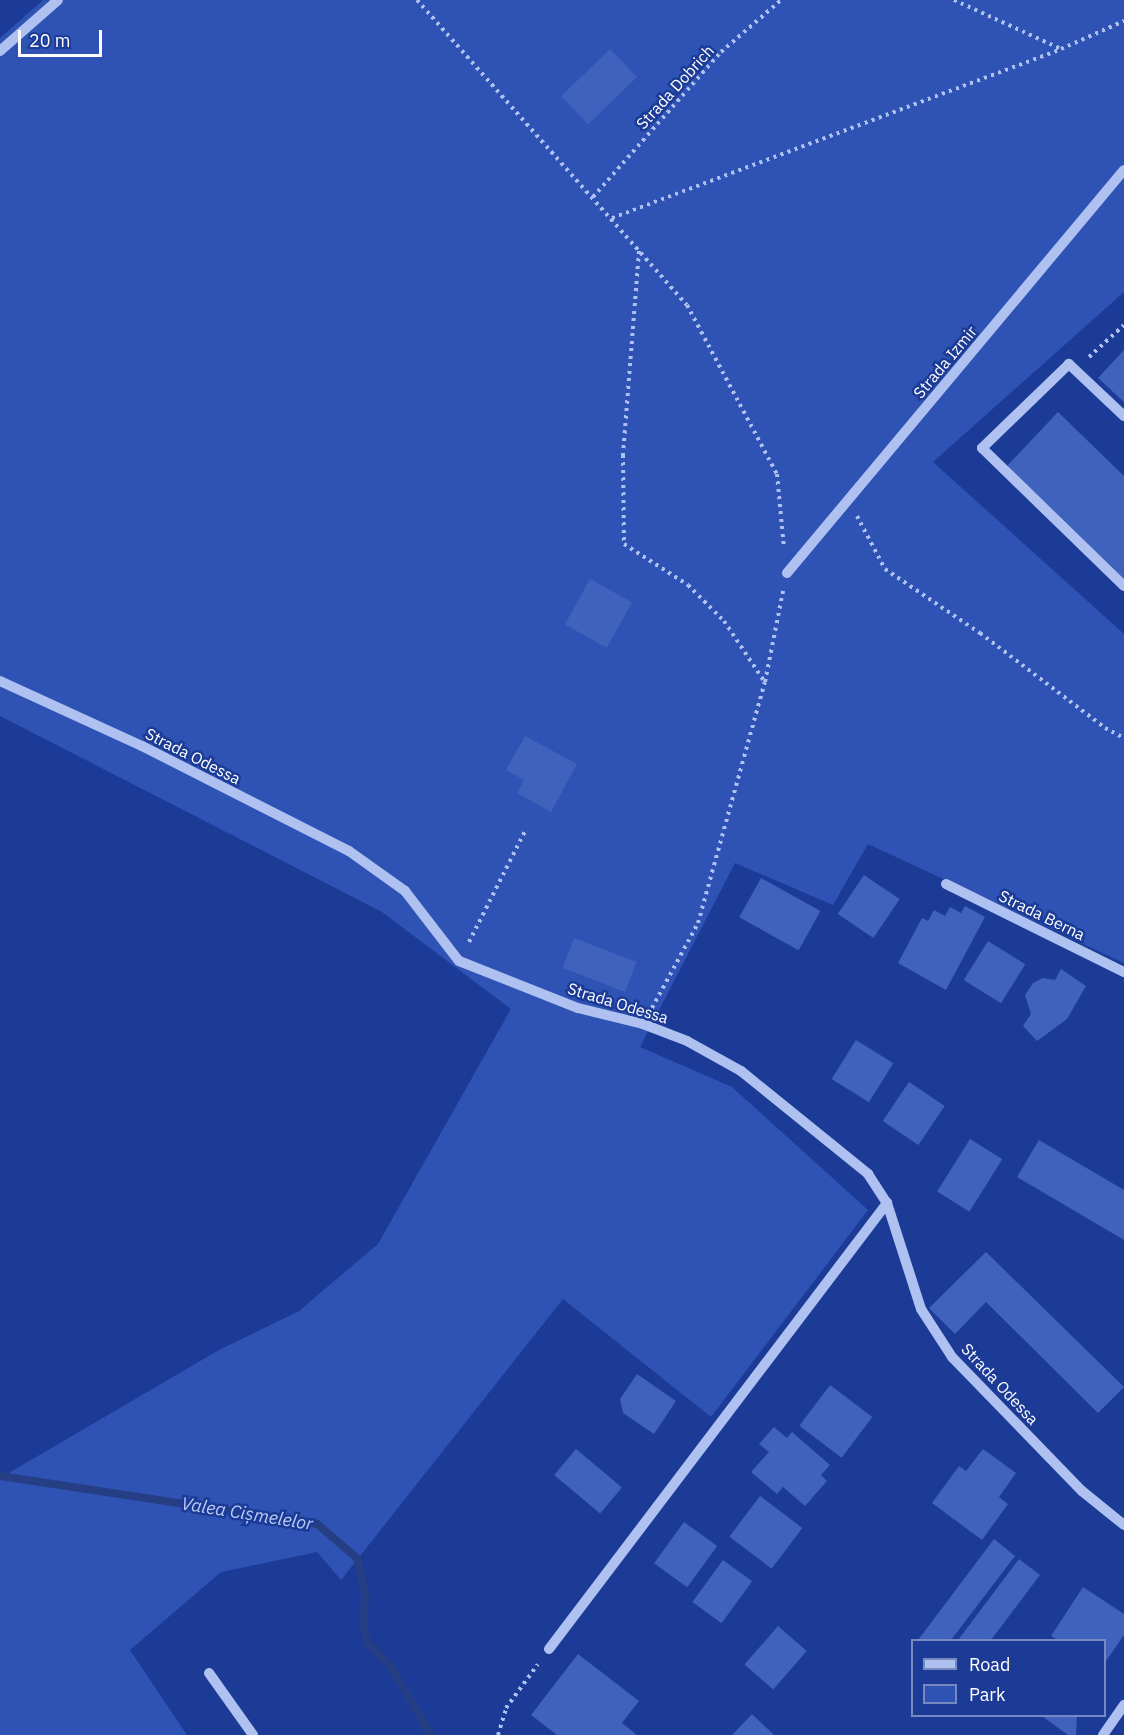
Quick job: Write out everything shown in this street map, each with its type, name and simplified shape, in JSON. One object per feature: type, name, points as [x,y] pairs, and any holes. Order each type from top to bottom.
[{"type":"street","points":[[0,51],[58,0]]},
{"type":"street","name":"Strada Izmir","points":[[787,573],[1124,170]]},
{"type":"street","points":[[1124,416],[1069,364],[982,448],[1124,586]]},
{"type":"street","name":"Strada Odessa","points":[[0,681],[142,746],[348,850],[405,891],[459,961],[578,1008],[643,1024],[687,1041],[741,1071],[868,1174],[887,1203],[921,1309],[952,1357],[1082,1491],[1124,1525]]},
{"type":"street","name":"Strada Berna","points":[[946,884],[1124,972]]},
{"type":"street","points":[[549,1649],[887,1203]]},
{"type":"street","points":[[209,1672],[253,1735]]},
{"type":"street","points":[[1103,1735],[1124,1705]]},
{"type":"path","points":[[417,0],[687,305],[777,474],[787,573],[765,682],[698,923],[643,1024]]},
{"type":"path","name":"Strada Dobrich","points":[[593,197],[721,52],[782,0]]},
{"type":"path","points":[[954,0],[1061,49]]},
{"type":"path","points":[[612,218],[1061,49],[1124,21]]},
{"type":"path","points":[[639,250],[623,455],[624,544],[688,585],[724,621],[765,682]]},
{"type":"path","points":[[1075,369],[1124,325]]},
{"type":"path","points":[[849,500],[885,569],[981,633],[1105,728],[1124,738]]},
{"type":"path","points":[[459,961],[525,831]]},
{"type":"path","points":[[498,1735],[506,1708],[549,1649]]},
{"type":"green space","points":[[43,0],[1124,0],[1124,292],[933,462],[1124,634],[1124,963],[868,844],[833,905],[735,863],[640,1047],[732,1087],[868,1210],[711,1417],[563,1299],[341,1580],[317,1552],[221,1572],[130,1650],[187,1735],[0,1735],[0,1474],[7,1474],[219,1350],[299,1311],[378,1244],[511,1009],[382,912],[0,716],[0,38]]},
{"type":"building","points":[[610,49],[637,77],[588,124],[561,96]]},
{"type":"building","points":[[1124,350],[1124,402],[1098,378]]},
{"type":"building","points":[[1058,412],[1124,476],[1124,580],[1006,467]]},
{"type":"building","points":[[590,579],[632,602],[607,648],[565,624]]},
{"type":"building","points":[[525,736],[577,764],[551,812],[517,793],[524,780],[506,770]]},
{"type":"building","points":[[864,875],[900,899],[873,938],[838,914]]},
{"type":"building","points":[[761,878],[820,911],[799,950],[739,917]]},
{"type":"building","points":[[965,906],[985,917],[946,990],[898,963],[922,918],[928,921],[934,910],[945,916],[950,907],[961,913]]},
{"type":"building","points":[[574,938],[637,962],[625,992],[563,968]]},
{"type":"building","points":[[988,941],[1025,964],[1001,1003],[964,980]]},
{"type":"building","points":[[1061,969],[1086,986],[1067,1019],[1037,1041],[1023,1026],[1031,1014],[1025,995],[1033,983],[1043,978],[1055,980]]},
{"type":"building","points":[[856,1040],[893,1063],[869,1102],[832,1079]]},
{"type":"building","points":[[909,1082],[945,1106],[918,1145],[883,1121]]},
{"type":"building","points":[[970,1139],[1002,1159],[969,1212],[937,1192]]},
{"type":"building","points":[[1039,1140],[1124,1190],[1124,1240],[1017,1177]]},
{"type":"building","points":[[986,1252],[1124,1387],[1098,1413],[986,1302],[955,1334],[929,1308]]},
{"type":"building","points":[[637,1374],[676,1401],[654,1434],[623,1413],[620,1399]]},
{"type":"building","points":[[830,1385],[872,1417],[842,1458],[799,1426]]},
{"type":"building","points":[[774,1427],[787,1438],[792,1432],[830,1465],[821,1475],[827,1481],[805,1506],[783,1487],[777,1494],[751,1472],[769,1452],[759,1444]]},
{"type":"building","points":[[576,1449],[622,1488],[600,1514],[554,1475]]},
{"type":"building","points":[[983,1449],[1016,1473],[999,1497],[1008,1504],[982,1540],[932,1503],[959,1466],[966,1471]]},
{"type":"building","points":[[760,1496],[802,1528],[772,1569],[729,1537]]},
{"type":"building","points":[[684,1522],[717,1546],[687,1587],[654,1563]]},
{"type":"building","points":[[994,1539],[1015,1556],[952,1639],[919,1639]]},
{"type":"building","points":[[1019,1559],[1040,1575],[992,1639],[959,1639]]},
{"type":"building","points":[[723,1560],[752,1581],[722,1623],[692,1602]]},
{"type":"building","points":[[1083,1587],[1124,1614],[1124,1635],[1106,1661],[1106,1639],[1056,1639],[1051,1636]]},
{"type":"building","points":[[778,1626],[807,1651],[773,1689],[745,1664]]},
{"type":"building","points":[[578,1654],[639,1701],[622,1723],[637,1735],[557,1735],[531,1715]]},
{"type":"building","points":[[752,1714],[774,1735],[732,1735]]},
{"type":"building","points":[[1043,1717],[1077,1717],[1076,1735],[1068,1735]]},
{"type":"waterway","name":"Valea Cișmelelor","points":[[0,1476],[317,1524],[357,1558],[365,1593],[364,1630],[368,1643],[391,1667],[431,1735]]}]
